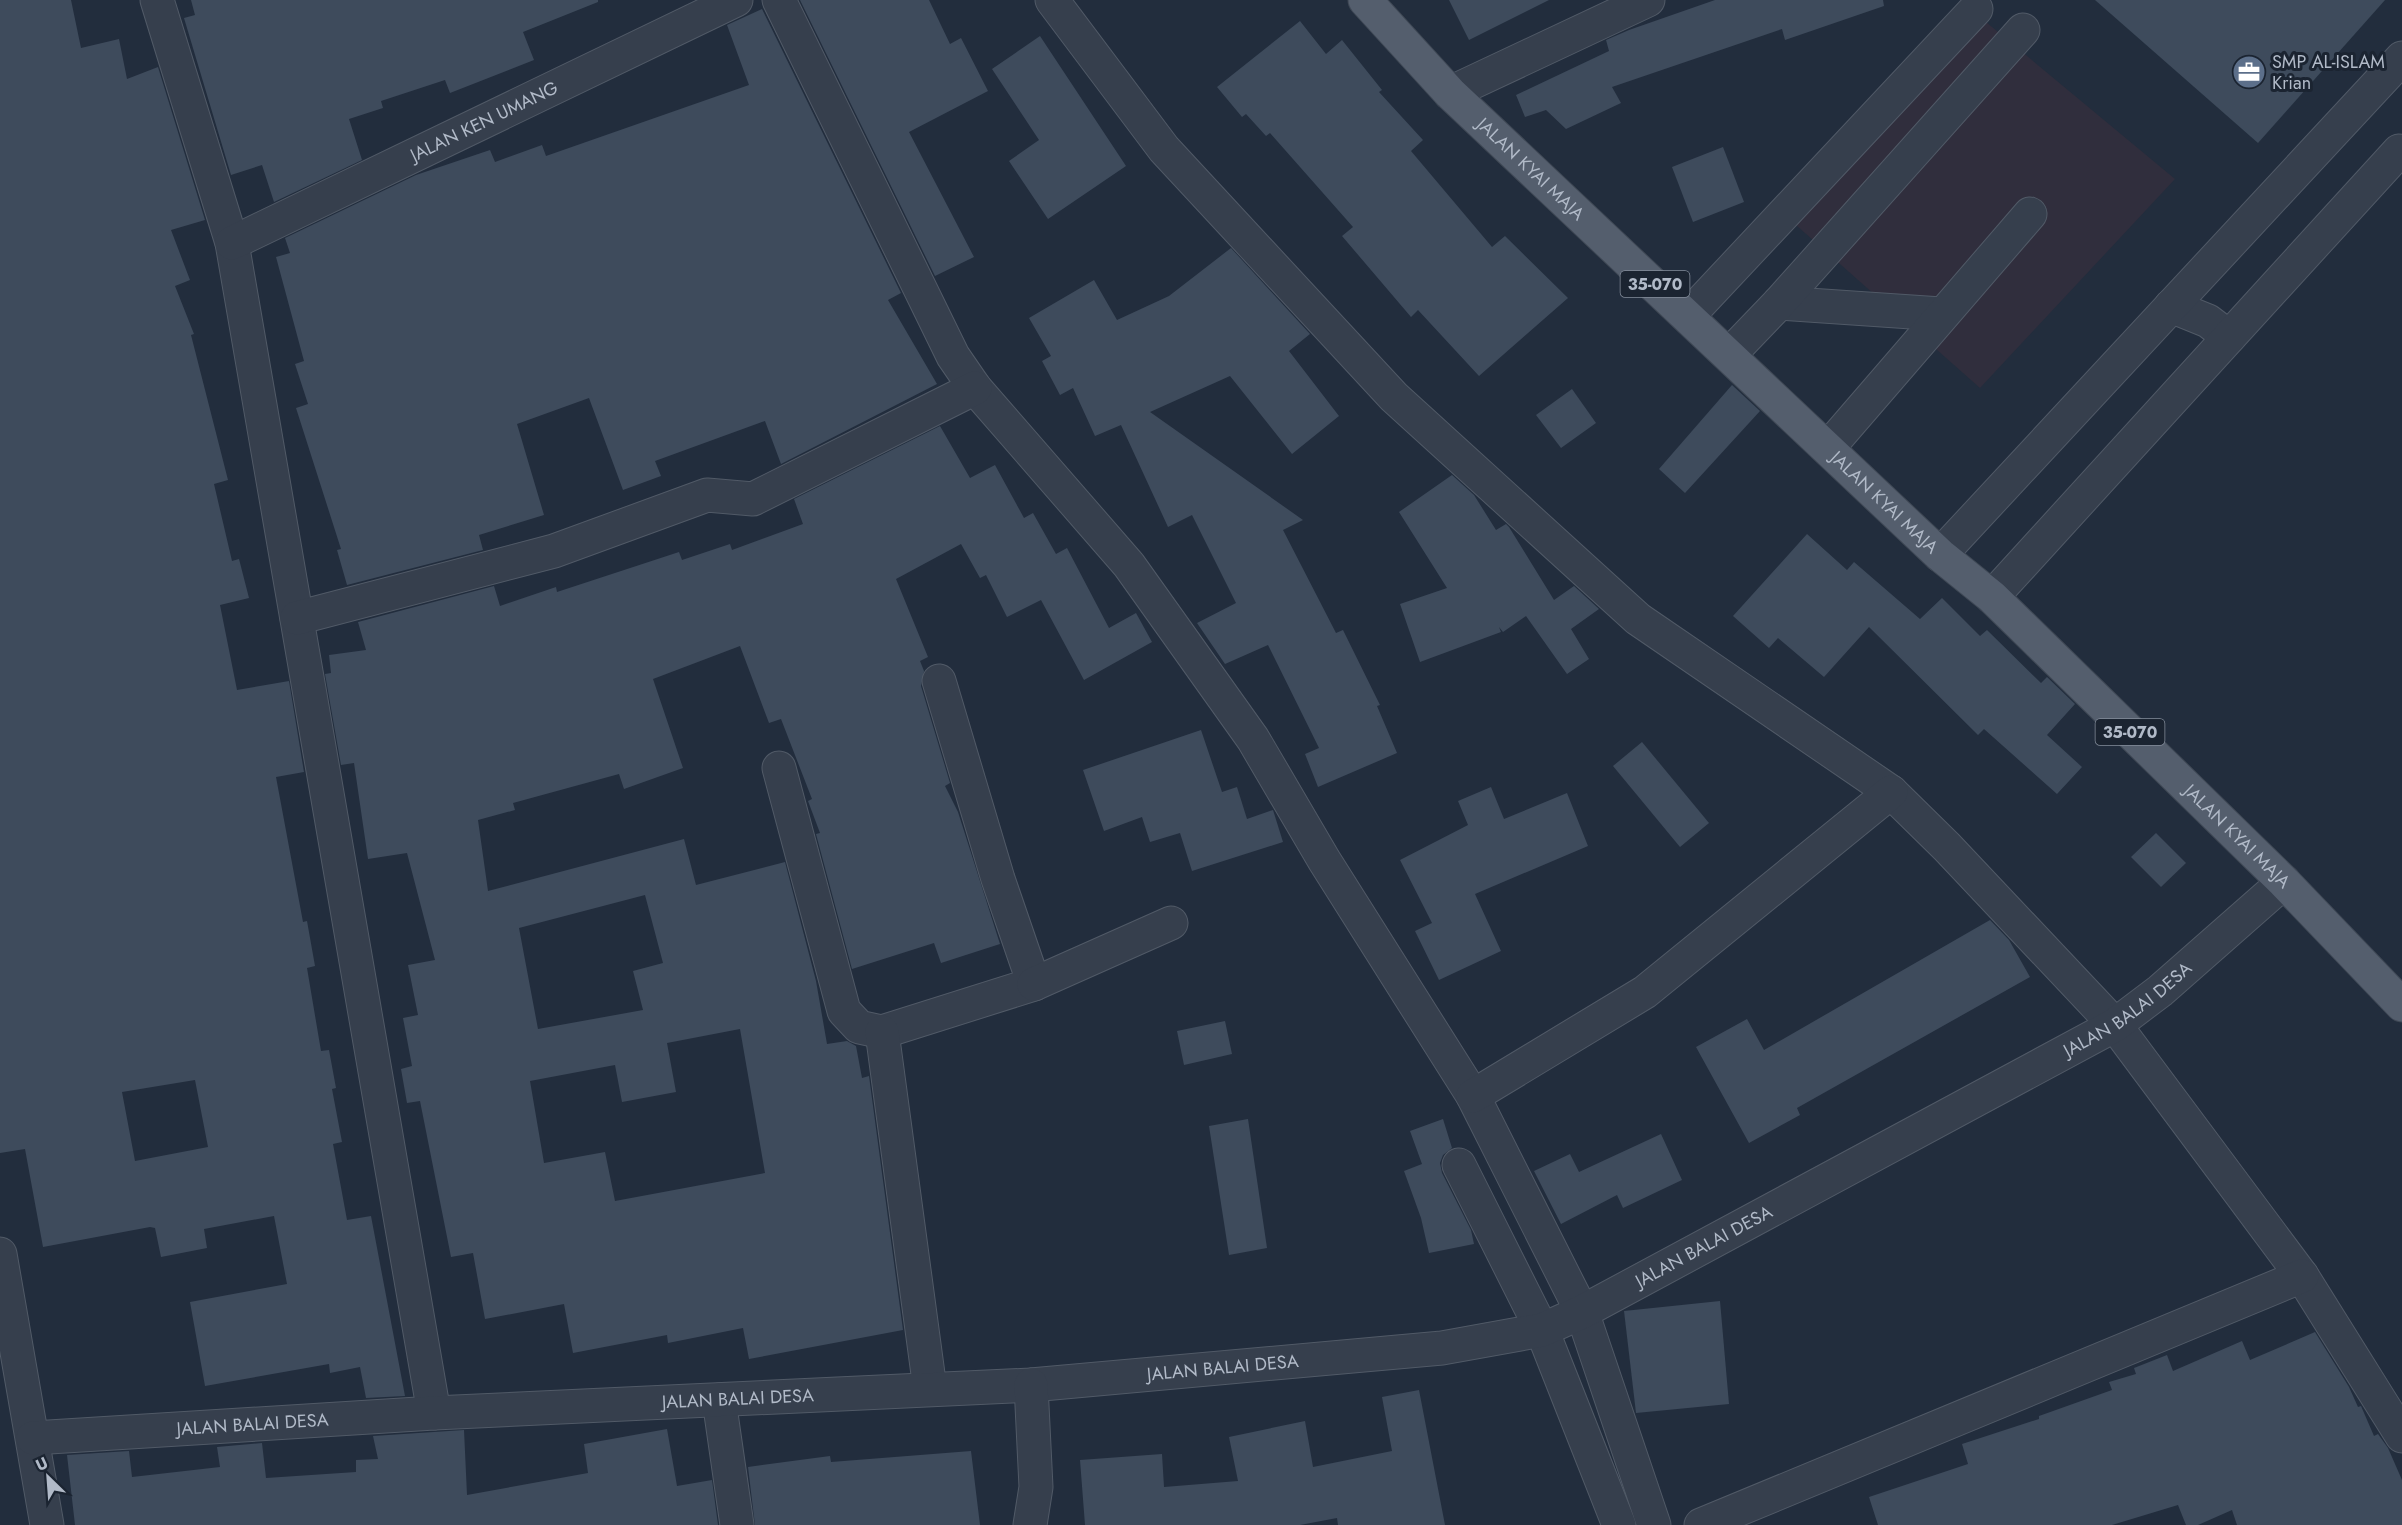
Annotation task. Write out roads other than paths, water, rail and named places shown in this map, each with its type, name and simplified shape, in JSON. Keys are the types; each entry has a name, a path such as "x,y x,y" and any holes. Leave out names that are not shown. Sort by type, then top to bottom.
{"main road":[{"name":"JALAN KYAI MAJA","path":"1365,0 1450,93 1964,575 2284,882 2402,1005"}],"street":[{"path":"157,0 232,243 434,1413"},
{"name":"JALAN KEN UMANG","path":"232,243 736,0"},
{"path":"779,0 953,356 975,388 1129,565 1253,739 1324,860 1473,1096 1582,1312 1654,1525"},
{"path":"1052,0 1164,148 1394,397 1638,619 1891,792 1947,847 2115,1025 2302,1276 2402,1436"},
{"path":"1450,93 1648,0"},
{"path":"1688,316 1976,9"},
{"path":"1729,355 1779,303 2023,30"},
{"path":"1964,575 2197,319 2402,58"},
{"path":"1964,575 2197,319 2399,151"},
{"path":"1828,448 1941,314 2030,214"},
{"path":"1779,303 1941,314"},
{"path":"297,618 554,551 707,495 753,499 975,388"},
{"path":"939,681 998,879 1034,984"},
{"path":"779,768 844,1011 859,1027 882,1032 1034,984 1171,923"},
{"path":"1473,1096 1645,992 1891,792"},
{"name":"JALAN BALAI DESA","path":"33,1438 434,1413 1031,1385 1442,1348 1542,1330 1582,1312 2115,1025 2160,991 2284,882"},
{"path":"882,1032 930,1389"},
{"path":"1459,1165 1542,1330 1619,1525"},
{"path":"0,1254 47,1525"},
{"path":"1701,1525 2302,1276"},
{"path":"1030,1525 1036,1487 1031,1385"},
{"path":"719,1400 737,1525"}],"place":[{"name":"SMP AL-ISLAM Krian","path":"2249,72"}]}
